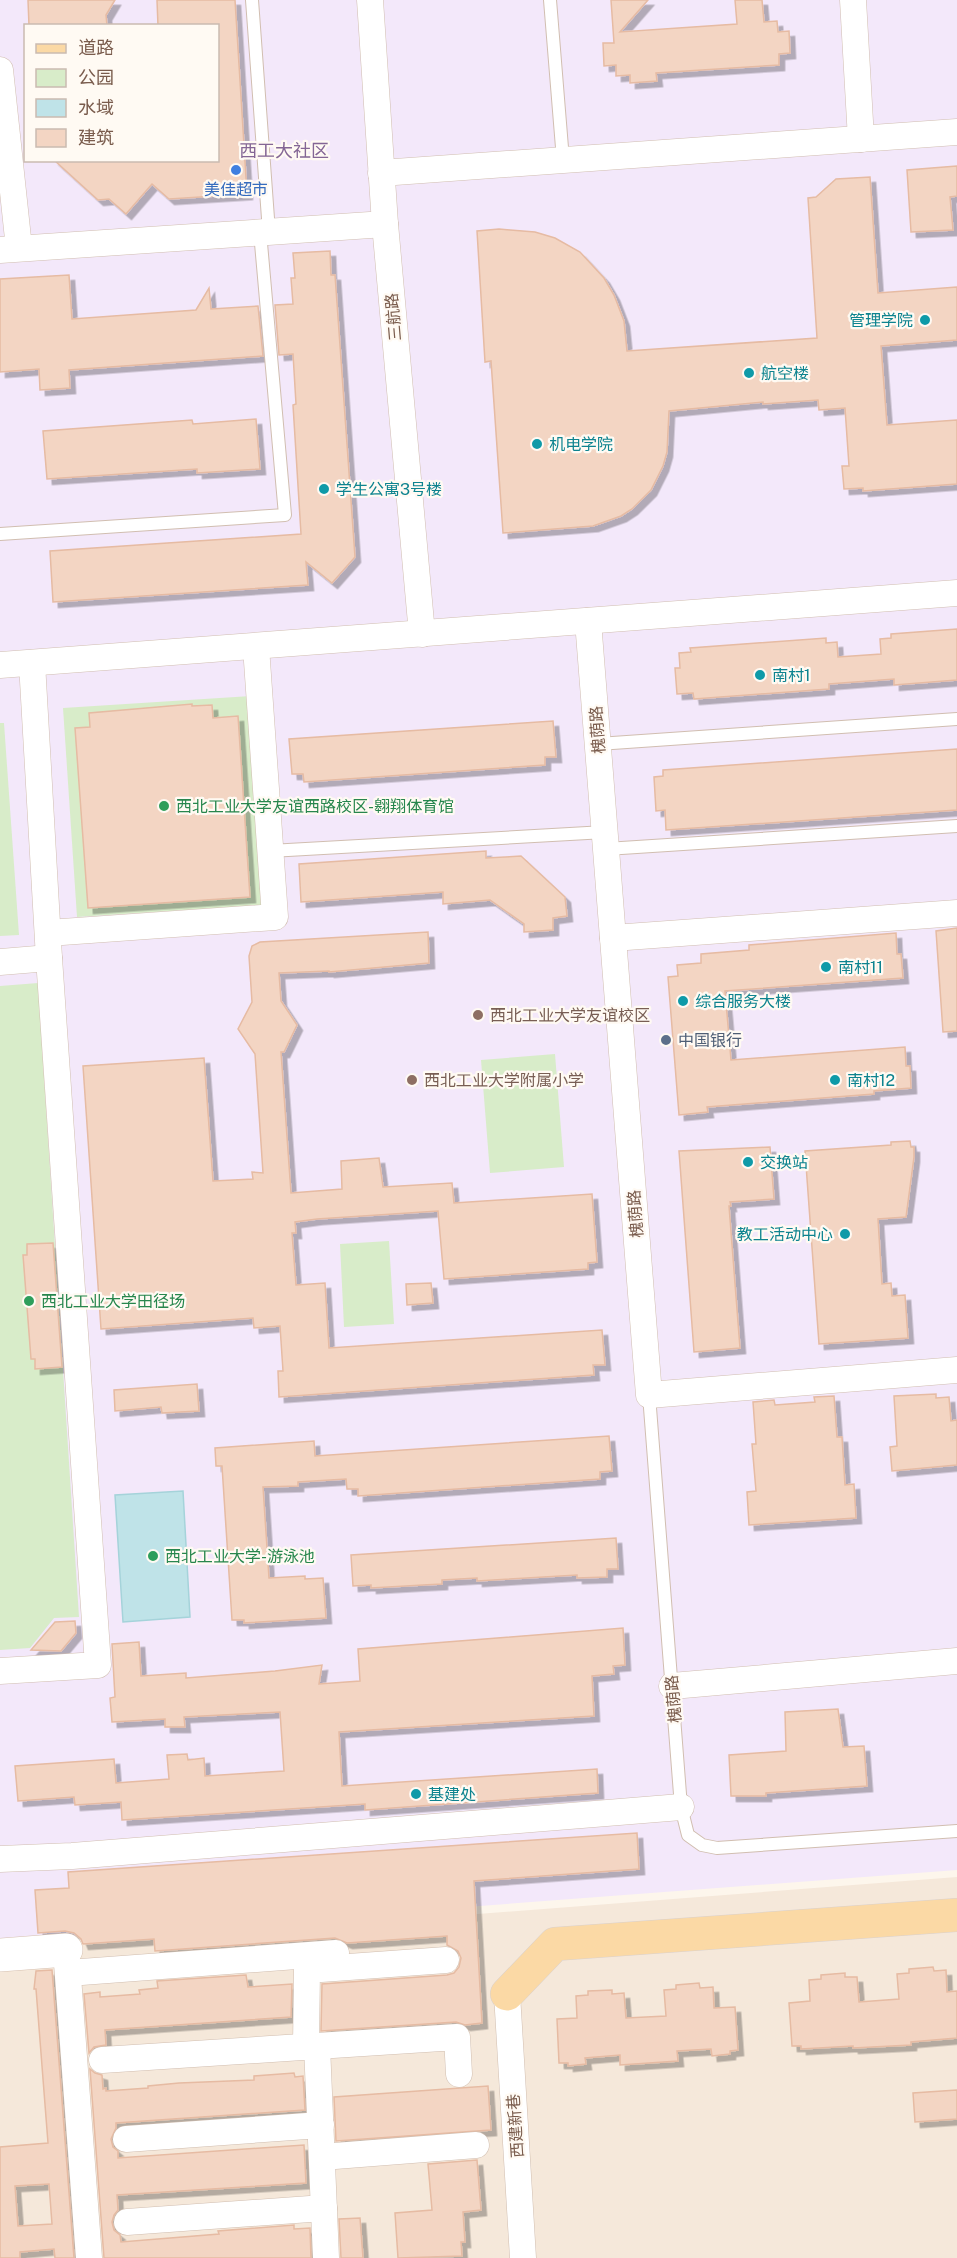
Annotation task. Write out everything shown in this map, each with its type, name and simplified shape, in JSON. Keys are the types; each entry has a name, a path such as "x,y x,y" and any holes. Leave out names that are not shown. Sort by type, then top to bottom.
{"main road":[{"path":"507,1994 555,1944 957,1915"},
{"path":"0,1955 67,1961"}],"street":[{"name":"三航路","path":"370,0 385,224 422,634"},
{"path":"853,0 861,139"},
{"path":"0,70 9,249 385,224"},
{"path":"381,173 957,132"},
{"path":"0,665 957,593"},
{"name":"槐荫路","path":"588,621 649,1395"},
{"path":"0,962 48,946 275,917 256,647"},
{"path":"0,1671 98,1665 48,946 32,663"},
{"path":"613,939 957,913"},
{"path":"649,1395 957,1370"},
{"path":"672,1686 957,1661"},
{"path":"0,1859 72,1856 681,1807"},
{"path":"89,2258 67,1961 336,1953"},
{"path":"326,2258 321,2125 312,2046 307,1970 446,1960"},
{"name":"西建新巷","path":"507,1994 523,2258"},
{"path":"102,2060 457,2037 459,2074"},
{"path":"126,2139 321,2125"},
{"path":"322,2157 476,2145"},
{"path":"127,2222 324,2208"}],"lane":[{"path":"0,534 285,515 264,232 252,0"},
{"path":"550,0 563,160"},
{"path":"598,744 957,719"},
{"path":"270,851 957,826"},
{"name":"槐荫路","path":"649,1395 681,1807 688,1835 702,1845 717,1848 957,1831"}],"shaded area":[{"name":"西北工业大学友谊校区","path":"0,0 957,0 957,1870 0,1942"},
{"path":"957,1877 957,2258 0,2258 0,1948 51,1947"}],"green space":[{"name":"西北工业大学友谊西路校区-翱翔体育馆","path":"251,696 265,905 77,917 63,708"},
{"path":"0,723 4,723 19,935 0,936"},
{"name":"西北工业大学田径场","path":"38,983 79,1617 54,1618 30,1648 0,1650 0,986"},
{"path":"555,1054 564,1167 490,1173 481,1060"},
{"path":"389,1241 394,1324 344,1327 340,1244"}],"water":[{"name":"西北工业大学-游泳池","path":"183,1491 190,1617 123,1622 115,1495"}],"building":[{"path":"28,0 115,0 106,15 107,24 29,24"},
{"path":"157,0 235,0 247,194 169,199 152,184 126,214 109,199 98,200 56,162 219,162 219,24 158,24"},
{"path":"611,0 648,0 620,32 737,24 735,0 762,0 764,22 777,21 778,32 789,31 790,53 779,54 779,65 656,73 657,81 630,83 630,75 616,76 616,65 604,66 603,43 614,43"},
{"path":"957,166 957,196 950,197 953,230 911,232 907,170"},
{"path":"870,177 878,293 957,287 957,340 881,346 887,425 957,420 957,484 863,491 863,488 844,489 842,466 849,466 845,408 819,410 818,400 763,404 763,402 669,411 667,452 663,466 651,490 632,509 621,516 593,526 503,533 491,361 485,362 477,231 499,229 535,232 555,238 580,252 604,278 614,295 624,321 627,351 817,338 808,198 816,197 836,179"},
{"path":"330,251 331,275 335,275 355,557 332,583 306,562 308,585 53,602 50,551 301,534 293,405 296,404 293,354 279,355 275,305 293,304 291,278 295,278 293,253"},
{"path":"69,275 72,319 196,310 209,288 211,309 258,306 263,356 69,370 70,388 40,390 39,369 0,372 0,279"},
{"path":"256,419 260,469 197,473 197,469 47,479 43,431 192,420 193,424"},
{"path":"957,629 957,680 894,685 894,679 829,684 829,689 694,699 693,693 677,694 675,668 680,668 679,653 691,652 690,648 826,638 826,643 837,642 838,657 881,654 880,639 891,638 891,634"},
{"name":"西北工业大学友谊西路校区-翱翔体育馆","path":"192,704 192,706 212,705 213,718 238,716 250,897 88,908 75,728 90,727 89,713"},
{"path":"553,721 556,757 545,757 545,765 304,782 303,774 292,774 289,739"},
{"path":"957,749 957,810 666,830 665,810 656,811 654,777 663,776 663,770"},
{"path":"486,851 486,858 521,856 565,897 567,916 553,918 553,930 524,932 524,924 490,900 443,904 443,892 301,902 299,864"},
{"path":"957,928 957,1031 943,1032 936,931"},
{"path":"428,932 429,963 329,972 279,973 281,1001 297,1025 284,1052 281,1052 291,1193 342,1189 341,1161 379,1158 383,1187 452,1183 454,1203 592,1194 597,1262 588,1263 588,1269 444,1279 438,1211 317,1219 295,1222 296,1233 292,1233 296,1285 325,1283 329,1348 602,1330 605,1365 593,1365 594,1375 279,1397 278,1371 283,1371 280,1326 254,1328 253,1318 101,1329 83,1066 204,1058 213,1181 253,1179 252,1172 263,1173 255,1054 238,1029 252,1002 249,956 252,946 260,942"},
{"path":"896,933 897,954 901,954 903,978 725,991 731,1060 905,1047 906,1066 910,1066 911,1088 874,1091 874,1094 707,1107 708,1112 679,1115 668,977 678,976 677,965 701,963 701,954 749,950 749,945"},
{"name":"教工活动中心","path":"910,1141 911,1147 914,1147 914,1157 906,1217 878,1219 882,1284 891,1283 892,1296 905,1295 908,1338 819,1344 805,1151 891,1145 891,1142"},
{"path":"770,1147 774,1199 730,1202 731,1206 729,1206 740,1348 694,1352 679,1151"},
{"path":"53,1243 62,1367 35,1369 35,1359 31,1359 23,1255 27,1255 27,1244"},
{"path":"431,1283 433,1303 407,1305 406,1284"},
{"path":"197,1384 199,1411 162,1413 161,1407 115,1411 114,1390"},
{"path":"936,1394 936,1398 949,1397 951,1421 957,1420 957,1465 892,1471 890,1447 897,1446 894,1396"},
{"path":"834,1396 837,1437 842,1437 845,1485 854,1484 856,1518 749,1525 747,1492 756,1491 752,1444 756,1444 753,1402 774,1400 775,1405 815,1402 814,1397"},
{"path":"609,1436 612,1471 600,1472 600,1479 358,1496 358,1489 347,1489 346,1479 298,1482 298,1486 263,1487 269,1578 305,1576 305,1579 323,1578 326,1618 244,1623 244,1620 232,1620 222,1466 216,1466 215,1448 314,1441 315,1456"},
{"path":"616,1538 618,1569 607,1569 607,1577 577,1578 577,1575 477,1581 477,1578 442,1580 442,1584 371,1588 371,1585 353,1586 351,1555"},
{"path":"75,1621 76,1633 61,1651 31,1650 55,1622"},
{"path":"623,1628 625,1665 613,1666 614,1674 592,1676 594,1716 339,1732 342,1786 597,1769 598,1793 365,1810 365,1804 122,1820 121,1802 75,1805 74,1797 18,1801 15,1766 114,1759 116,1783 169,1779 167,1755 187,1754 188,1760 204,1758 205,1776 284,1771 280,1712 184,1717 185,1727 165,1727 165,1719 112,1722 110,1698 115,1697 112,1644 139,1642 141,1676 186,1673 186,1678 322,1665 319,1684 360,1681 358,1649"},
{"path":"838,1709 843,1747 864,1746 867,1786 766,1793 766,1796 731,1796 729,1755 786,1751 785,1712"},
{"path":"637,1833 639,1869 474,1881 482,2023 465,2025 456,2022 321,2031 322,1984 454,1973 459,1967 461,1958 458,1951 447,1945 447,1936 347,1943 335,1938 155,1951 154,1939 83,1944 74,1933 65,1931 38,1933 35,1890 69,1888 68,1872"},
{"path":"933,1967 934,1971 946,1970 947,1992 957,1991 957,2038 911,2042 911,2045 853,2048 853,2046 801,2049 801,2046 792,2046 789,2003 810,2001 809,1980 821,1979 821,1975 845,1973 845,1977 857,1977 859,2002 899,1999 897,1974 909,1973 909,1969"},
{"path":"52,1970 74,2258 55,2258 54,2249 20,2252 20,2258 0,2258 0,2147 48,2143 36,1989 34,1989 36,1971","holes":["49,2184 52,2224 18,2226 15,2186"]},
{"path":"246,1975 248,1987 292,1984 291,2017 105,2030 106,2045 94,2047 89,2053 84,1994 100,1992 100,1997 140,1994 139,1990 158,1988 157,1981"},
{"path":"699,1983 700,1988 713,1987 714,2008 735,2007 738,2050 730,2051 730,2054 712,2056 711,2049 677,2051 678,2061 620,2065 620,2055 585,2058 586,2064 568,2066 568,2063 559,2063 557,2019 577,2018 576,1996 588,1995 588,1991 612,1990 612,1994 624,1993 626,2018 666,2016 664,1990 676,1989 676,1985"},
{"path":"90,2069 102,2075 103,2089 106,2088 106,2091 179,2083 254,2080 254,2076 294,2073 295,2077 303,2076 305,2110 116,2123 111,2139 113,2147 118,2151 118,2158 304,2145 306,2183 117,2195 118,2210 112,2222 114,2230 120,2235 121,2242 294,2225 294,2229 310,2228 311,2258 104,2258"},
{"path":"488,2086 491,2130 336,2141 334,2097"},
{"path":"957,2090 957,2119 915,2122 913,2093"},
{"path":"477,2160 481,2210 463,2212 465,2242 461,2242 462,2256 398,2258 395,2213 432,2210 428,2164"},
{"path":"360,2218 363,2258 341,2258 339,2219"}],"place":[{"name":"美佳超市","path":"236,170"},
{"name":"管理学院","path":"925,320"},
{"name":"航空楼","path":"749,373"},
{"name":"机电学院","path":"537,444"},
{"name":"学生公寓3号楼","path":"324,489"},
{"name":"南村1","path":"760,675"},
{"name":"西北工业大学友谊西路校区-翱翔体育馆","path":"164,806"},
{"name":"南村11","path":"826,967"},
{"name":"综合服务大楼","path":"683,1001"},
{"name":"西北工业大学友谊校区","path":"478,1015"},
{"name":"中国银行","path":"666,1040"},
{"name":"西北工业大学附属小学","path":"412,1080"},
{"name":"南村12","path":"835,1080"},
{"name":"交换站","path":"748,1162"},
{"name":"教工活动中心","path":"845,1234"},
{"name":"西北工业大学田径场","path":"29,1301"},
{"name":"西北工业大学-游泳池","path":"153,1556"},
{"name":"基建处","path":"416,1794"}],"district":[{"name":"西工大社区","path":"284,151"}]}
